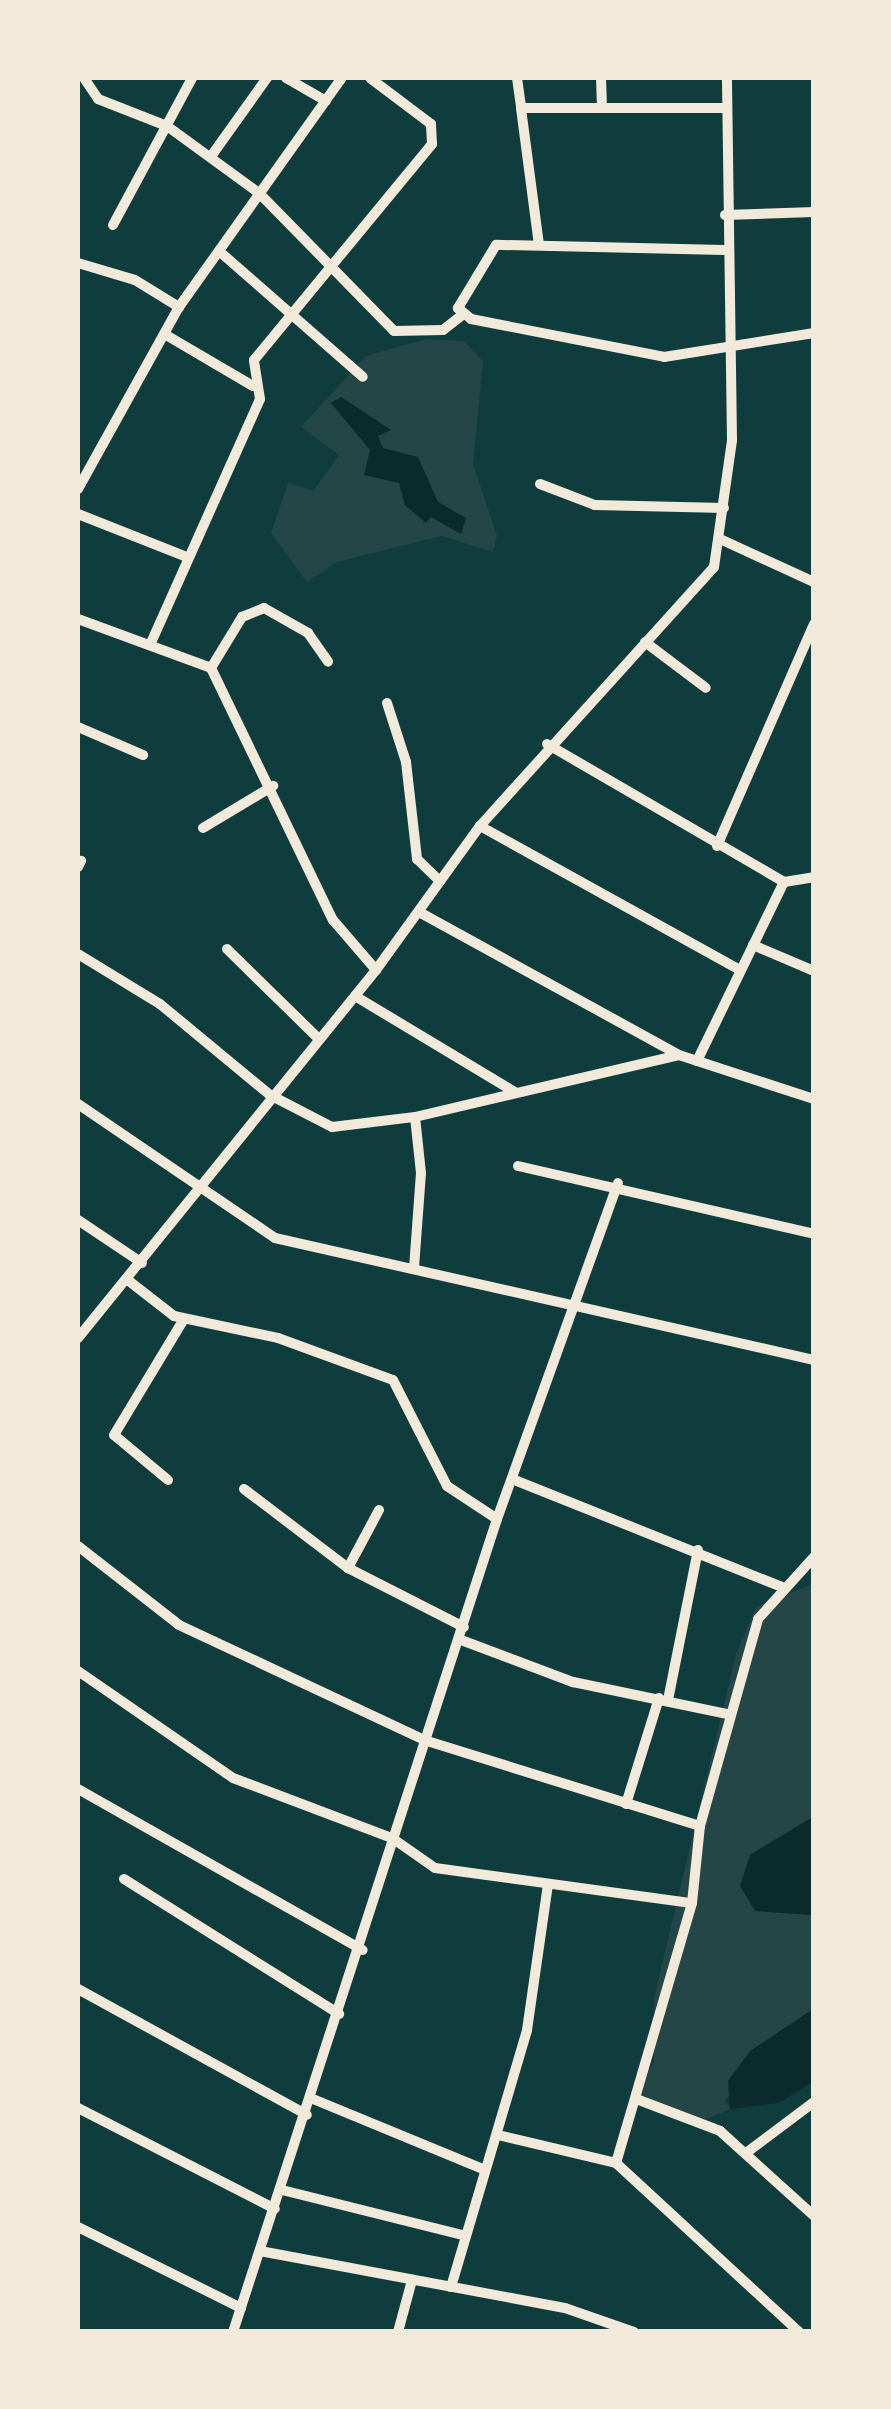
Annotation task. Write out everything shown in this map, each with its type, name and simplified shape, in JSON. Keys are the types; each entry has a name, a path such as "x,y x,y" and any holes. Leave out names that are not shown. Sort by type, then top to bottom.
{"street":[{"path":"84,78 98,99 167,126 259,192 328,272 394,331 442,330 462,315 664,357 814,333"},
{"path":"113,225 192,78"},
{"path":"212,156 268,78"},
{"path":"286,78 326,101"},
{"path":"78,490 179,307 342,78"},
{"path":"150,644 184,556 260,399 253,386 254,360 432,144 431,124 370,78"},
{"path":"517,78 539,245"},
{"path":"600,78 602,102"},
{"path":"78,1338 207,1185 270,1094 376,970 480,826 547,744 705,583 720,539 724,508 730,349 724,250 726,78"},
{"path":"522,108 602,102 726,108"},
{"path":"724,215 814,212"},
{"path":"462,315 457,300 486,250 539,245 724,250"},
{"path":"219,251 295,312 363,377"},
{"path":"78,263 135,280 179,307"},
{"path":"166,334 253,386"},
{"path":"540,484 595,504 724,508"},
{"path":"78,514 184,556"},
{"path":"720,539 814,582"},
{"path":"211,668 242,616 264,608 308,632 328,662"},
{"path":"78,619 211,668 273,786 333,920 376,970"},
{"path":"717,846 814,624"},
{"path":"645,642 706,688"},
{"path":"387,702 406,762 417,859 440,881"},
{"path":"78,727 142,755"},
{"path":"547,744 784,882 814,877"},
{"path":"203,828 273,786"},
{"path":"480,826 740,970"},
{"path":"697,1061 784,882"},
{"path":"418,912 679,1055 814,1099"},
{"path":"752,945 814,970"},
{"path":"226,949 318,1038"},
{"path":"78,954 160,1004 270,1094 332,1127 415,1118 679,1055"},
{"path":"354,996 515,1092"},
{"path":"78,1104 207,1185 275,1238 814,1360"},
{"path":"414,1268 422,1173 415,1118"},
{"path":"518,1166 618,1183 814,1234"},
{"path":"232,2332 363,1950 392,1838 461,1640 498,1519 618,1183"},
{"path":"78,1220 142,1264"},
{"path":"129,1281 184,1319 278,1338 394,1380 447,1486 498,1519"},
{"path":"168,1480 114,1435 184,1319"},
{"path":"512,1479 698,1550 785,1588"},
{"path":"244,1489 348,1568 464,1627"},
{"path":"348,1568 379,1510"},
{"path":"78,1546 179,1625 424,1740 700,1826"},
{"path":"626,1804 663,1699 698,1550"},
{"path":"616,2163 639,2100 692,1903 700,1826 728,1714 758,1619 814,1557"},
{"path":"461,1640 573,1682 728,1714"},
{"path":"78,1671 233,1778 392,1838 435,1868 692,1903"},
{"path":"78,1789 363,1950"},
{"path":"124,1879 339,2014"},
{"path":"452,2287 462,2235 498,2135 527,2030 548,1886"},
{"path":"78,1989 307,2115"},
{"path":"313,2099 485,2170"},
{"path":"639,2100 720,2131 814,2216"},
{"path":"746,2153 814,2102"},
{"path":"78,2108 274,2210"},
{"path":"498,2135 616,2163 799,2332"},
{"path":"282,2190 462,2235"},
{"path":"78,2227 241,2308"},
{"path":"260,2251 593,2314 634,2332"},
{"path":"398,2332 412,2280"}],"shaded area":[{"path":"426,339 464,341 483,361 473,464 497,536 493,552 442,536 337,562 307,582 271,533 288,483 313,491 339,455 301,427 366,356"},
{"path":"341,397 391,430 378,436 383,448 418,457 438,502 466,518 461,534 431,517 426,523 405,505 399,483 364,475 370,450 331,403"},
{"path":"813,1584 813,1817 750,1855 756,1911 813,1915 813,2009 725,2100 730,2109 702,2121 634,2091 654,2063 654,1998 736,1654 756,1607"},
{"path":"813,1817 813,1915 755,1911 740,1886 750,1855"},
{"path":"813,2009 813,2082 778,2103 730,2109 728,2081 750,2051"}]}
